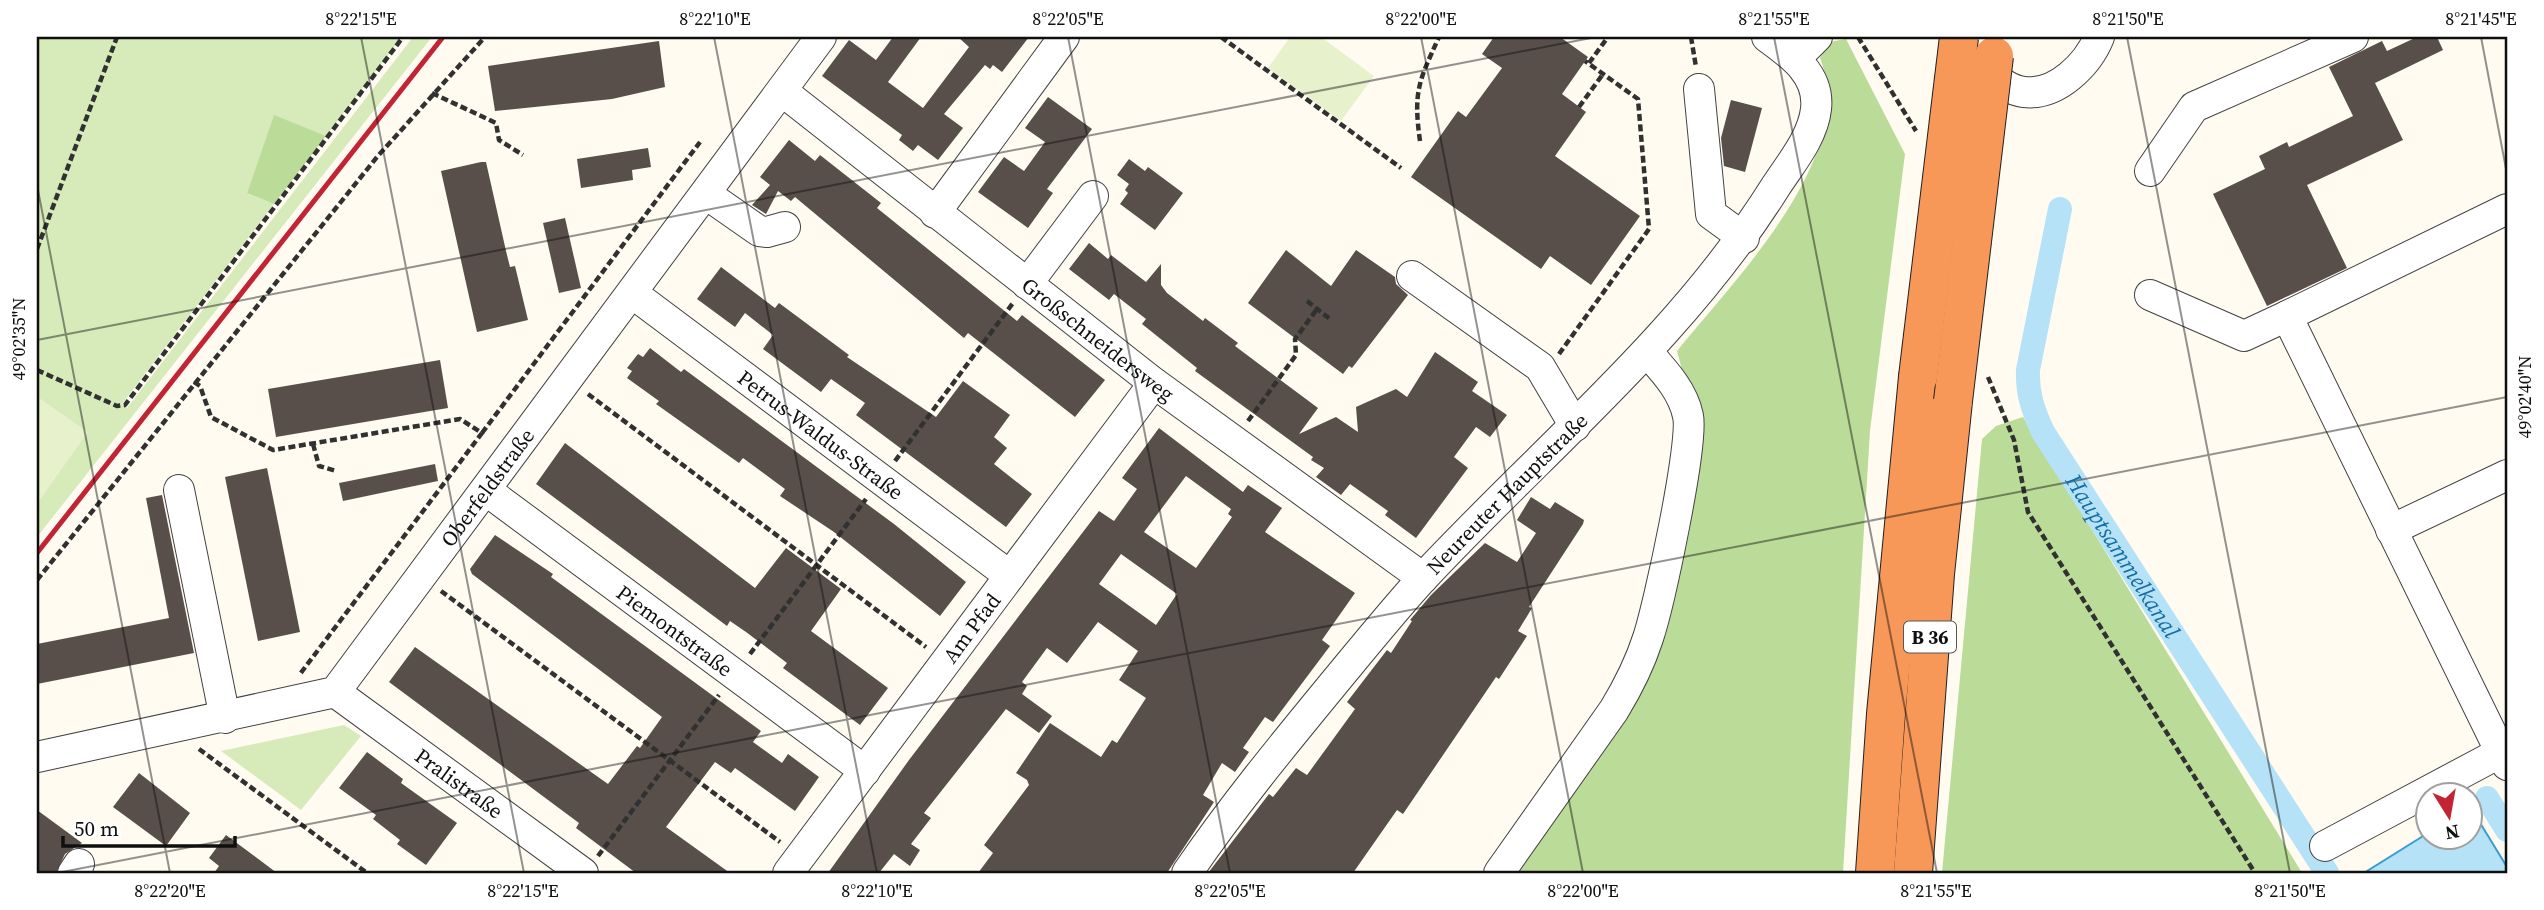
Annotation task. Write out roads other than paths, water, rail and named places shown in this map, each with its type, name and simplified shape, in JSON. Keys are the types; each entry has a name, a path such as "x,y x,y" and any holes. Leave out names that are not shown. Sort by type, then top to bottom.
{"highway":[{"name":"B 36","path":"1875,873 1886,714 1918,377 1959,37"},
{"name":"B 36","path":"1913,873 1935,574 1996,46"}],"street":[{"name":"Oberfeldstraße","path":"335,692 487,491 821,37"},
{"path":"935,213 1065,37"},
{"path":"1767,37 1796,58 1817,37"},
{"path":"1946,37 2005,85 2025,92 2054,86 2068,77 2083,65 2099,37"},
{"path":"2150,171 2194,107 2353,37"},
{"name":"Neureuter Hauptstraße","path":"1188,873 1282,746 1423,578 1648,353 1744,238 1802,145 1816,111 1813,83 1796,58"},
{"path":"1699,89 1712,215 1744,238"},
{"name":"Großschneidersweg","path":"782,91 1154,383 1423,578"},
{"path":"706,194 758,231 775,231 785,227"},
{"path":"1027,284 1093,196"},
{"path":"2150,295 2244,337 2507,209"},
{"path":"1412,276 1545,373 1575,426"},
{"name":"Petrus-Waldus-Straße","path":"632,293 1010,576"},
{"path":"2287,317 2505,756 2326,846"},
{"path":"1499,873 1614,710 1629,685 1649,635 1684,466 1689,422 1676,389 1648,353"},
{"name":"Am Pfad","path":"794,865 1154,383"},
{"path":"2391,530 2507,475"},
{"path":"179,490 225,718"},
{"name":"Piemontstraße","path":"487,491 865,771"},
{"path":"37,757 335,692"},
{"name":"Pralistraße","path":"335,692 588,868"}],"water":[{"path":"2484,829 2507,867 2507,873 2364,873 2414,842 2414,850 2484,850"}],"waterway":[{"name":"Hauptsammelkanal","path":"2060,209 2028,370 2030,394 2036,416 2043,432 2327,873"},
{"path":"2487,798 2507,830"}],"railway":[{"path":"37,553 443,37"}]}
